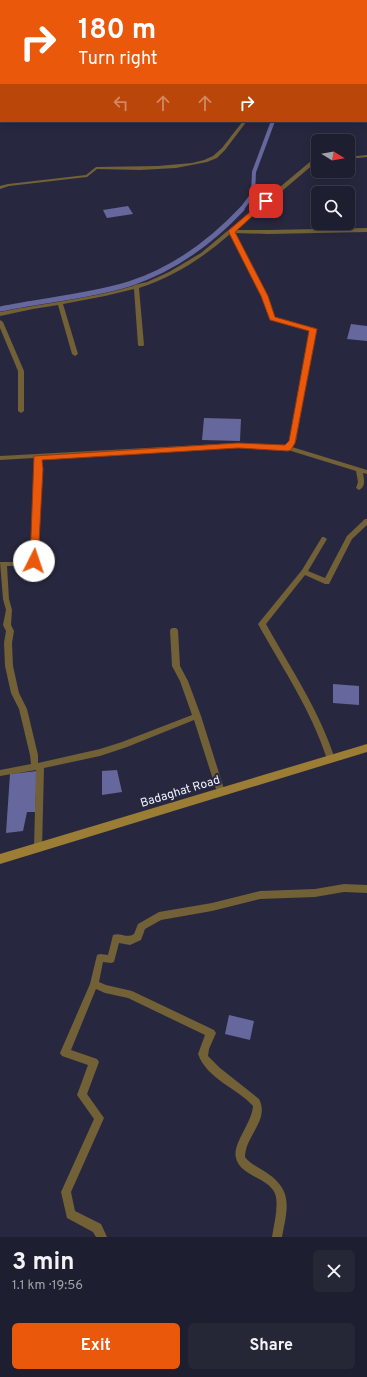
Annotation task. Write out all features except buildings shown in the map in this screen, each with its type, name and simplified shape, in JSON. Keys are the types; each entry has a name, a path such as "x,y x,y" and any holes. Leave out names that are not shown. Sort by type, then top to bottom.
{"main road":[{"name":"Badaghat Road","path":"0,859 367,748"}],"street":[{"path":"0,188 8,185 87,176 96,168 171,166 201,162 214,158 244,122"},
{"path":"355,157 367,156"},
{"path":"0,314 102,296 149,283 208,251 311,164"},
{"path":"231,231 256,233 330,230 351,232 367,230"},
{"path":"231,231 265,296 272,319 313,329 293,441 288,448"},
{"path":"136,286 141,345"},
{"path":"60,303 75,354"},
{"path":"0,322 20,370 21,411"},
{"path":"0,458 37,458 238,446 288,448 367,472"},
{"path":"37,458 39,469 34,561 29,564 2,564 6,599 9,610 7,624 10,631 8,643 9,666 16,693 23,709 38,767 38,848"},
{"path":"359,470 361,482 359,488"},
{"path":"304,572 327,582 349,538 367,521"},
{"path":"324,539 304,572 262,624 284,664 308,702 324,735 331,759"},
{"path":"174,630 176,666 184,681 197,717 221,792"},
{"path":"0,773 38,767 114,748 161,728 197,717"},
{"path":"102,1237 97,1228 71,1214 66,1192 99,1118 82,1095 94,1062 65,1053 94,984 100,958 110,959 116,938 130,941 138,937 141,927 159,916 212,907 260,895 315,892 344,888 367,889"},
{"path":"94,984 105,989 128,994 210,1033 203,1054 204,1058 213,1068 256,1102 258,1106 255,1121 241,1148 240,1157 244,1164 277,1186 280,1194 281,1207 277,1237"}],"water":[{"path":"128,206 133,214 107,218 103,210"},
{"path":"351,324 367,326 367,341 347,339"},
{"path":"204,418 241,419 240,441 202,440"},
{"path":"333,684 359,686 359,705 333,703"},
{"path":"117,770 122,792 102,795 102,771"},
{"path":"37,771 35,812 27,812 23,831 6,833 10,774"},
{"path":"229,1015 254,1021 250,1040 225,1034"}],"waterway":[{"path":"241,210 253,194 254,172 273,122"},
{"path":"0,309 97,292 129,284 145,278 190,254 217,233 241,210"}],"route":[{"path":"34,561 39,469 37,458 158,451 184,448 238,446 288,448 293,441 313,329 272,319 265,296 234,234 231,231 266,201"}]}
